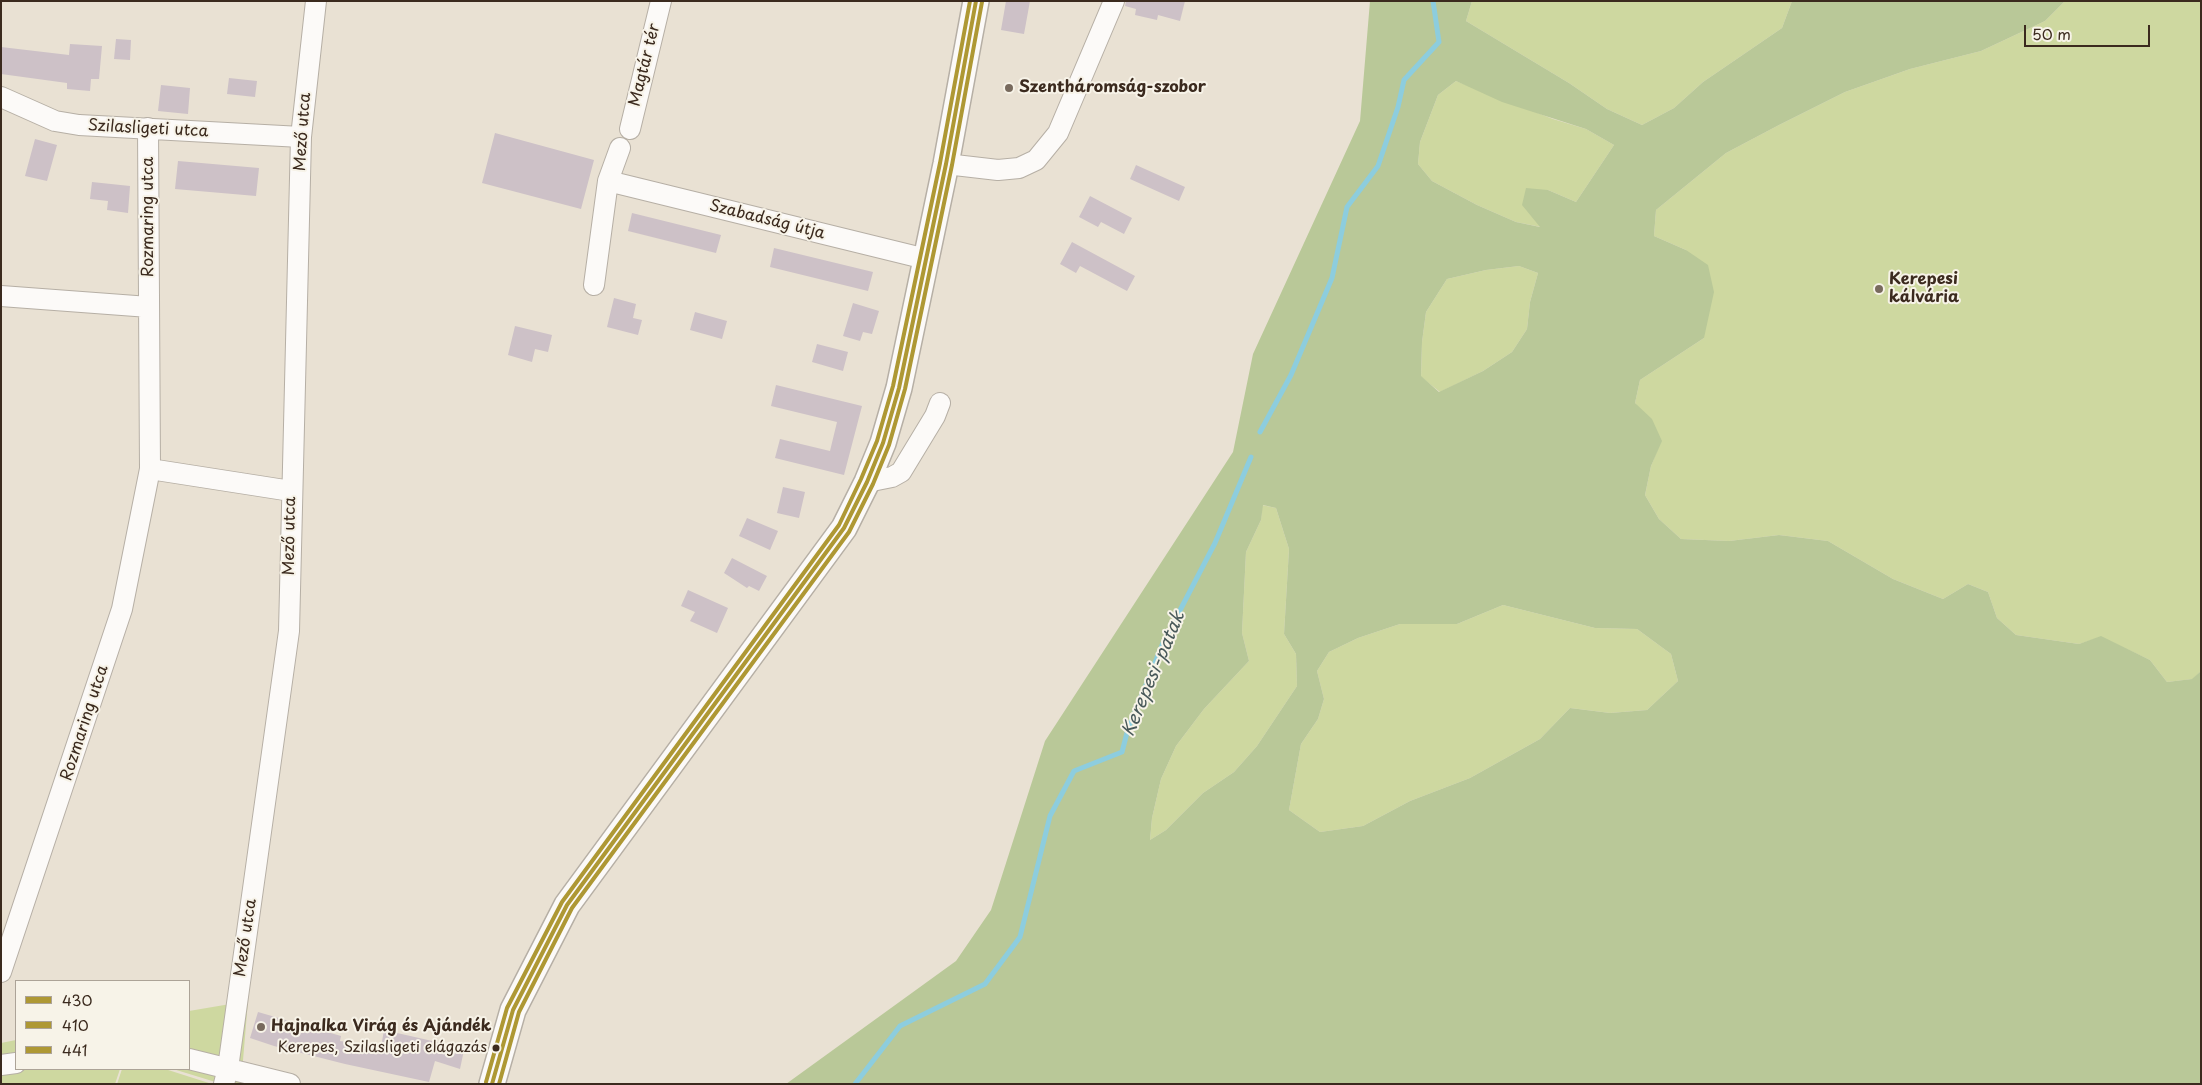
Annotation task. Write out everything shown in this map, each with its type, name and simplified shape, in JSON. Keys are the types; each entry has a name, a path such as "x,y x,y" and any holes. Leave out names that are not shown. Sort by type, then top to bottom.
{"main road":[{"path":"492,1084 513,1010 567,905 844,528 867,482 883,443 899,388 946,164 976,1"}],"street":[{"name":"Mező utca","path":"226,1076 289,631 301,137 316,1"},
{"name":"Magtár tér","path":"630,129 661,1"},
{"path":"946,164 998,170 1020,168 1036,160 1058,133 1114,1"},
{"name":"Szilasligeti utca","path":"1,97 55,121 79,125 301,137"},
{"name":"Rozmaring utca","path":"1,972 122,609 150,469 148,128"},
{"path":"594,285 608,181 620,148"},
{"name":"Szabadság útja","path":"608,181 926,259"},
{"path":"1,296 149,307"},
{"path":"867,482 892,477 901,472 935,416 940,403"},
{"path":"150,469 291,491"},
{"path":"190,1059 226,1076 290,1084"},
{"path":"1,1066 15,1063"}],"green space":[{"path":"1370,1 1472,1 1466,21 1569,83 1607,109 1642,125 1674,108 1703,82 1782,28 1792,1 2065,1 2045,21 1981,51 1910,69 1845,92 1779,125 1726,153 1656,210 1654,236 1686,250 1708,265 1714,292 1704,338 1640,380 1635,403 1652,419 1662,441 1651,466 1645,495 1659,519 1681,539 1729,541 1779,535 1828,541 1893,579 1943,599 1968,584 1988,592 1997,618 2016,635 2079,644 2101,636 2150,660 2167,682 2192,679 2201,671 2201,1084 786,1084 956,961 991,910 1045,741 1233,452 1253,354 1360,121","holes":["1456,81 1502,102 1586,129 1614,145 1576,202 1548,190 1526,188 1522,205 1540,227 1516,222 1477,205 1432,181 1418,164 1420,142 1438,95","1519,266 1538,273 1530,302 1527,329 1512,352 1483,371 1439,392 1421,376 1422,342 1426,312 1447,279 1486,270","1263,505 1276,508 1289,549 1284,634 1296,654 1297,686 1257,746 1234,772 1203,793 1166,830 1150,840 1152,818 1161,779 1176,746 1204,709 1249,661 1242,633 1246,552 1261,520","1503,605 1595,628 1637,629 1671,654 1678,681 1647,710 1610,713 1570,708 1540,739 1470,778 1410,801 1363,826 1320,832 1289,810 1301,744 1318,719 1324,699 1317,671 1329,652 1358,638 1400,624 1457,624"]},
{"path":"1472,1 1792,1 1782,28 1703,82 1674,108 1642,125 1607,109 1569,83 1466,21"},
{"path":"2065,1 2201,1 2201,671 2193,679 2167,682 2150,660 2101,637 2079,644 2016,635 1997,618 1988,592 1968,584 1943,599 1893,579 1828,541 1779,535 1729,541 1681,539 1659,519 1645,495 1651,466 1661,441 1635,403 1640,380 1704,338 1686,250 1654,236 1656,210 1726,153 1779,125 1845,92 1910,69 1981,51 2045,21"},
{"path":"1456,81 1553,119 1586,129 1614,145 1576,202 1548,190 1541,227 1516,222 1477,205 1432,181 1418,164 1420,142 1438,95"},
{"path":"1519,266 1538,273 1530,302 1527,329 1512,352 1483,371 1440,392 1421,377 1422,342 1426,312 1447,279 1486,270"},
{"path":"1262,505 1276,508 1289,549 1284,634 1296,654 1297,686 1257,746 1234,772 1203,793 1166,830 1150,840 1152,818 1161,779 1176,746 1204,709 1249,661 1242,633 1246,552 1261,520"},
{"path":"1503,605 1595,628 1637,629 1671,654 1678,681 1647,710 1610,713 1570,708 1540,739 1470,778 1410,801 1363,826 1320,832 1289,810 1301,744 1318,719 1324,699 1317,671 1329,652 1358,638 1400,624 1457,624"},
{"path":"248,1001 241,1084 222,1084 176,1070 190,1070 190,1011"},
{"path":"15,1040 15,1070 120,1070 115,1084 1,1084 1,1043"},
{"path":"122,1070 168,1070 212,1084 117,1084"}],"building":[{"path":"1006,1 1030,1 1024,34 1001,30"},
{"path":"1126,1 1185,1 1180,21 1158,15 1157,20 1135,15 1136,9 1125,6"},
{"path":"116,39 131,40 130,60 114,59"},
{"path":"70,44 102,46 99,79 91,79 90,91 67,89 67,83 1,74 1,47 69,55"},
{"path":"229,78 257,81 255,97 227,94"},
{"path":"161,85 190,88 188,114 158,111"},
{"path":"495,133 594,160 581,209 482,183"},
{"path":"35,139 57,145 47,181 25,176"},
{"path":"178,161 259,168 256,196 175,189"},
{"path":"1136,165 1185,187 1179,201 1130,179"},
{"path":"92,182 130,186 128,213 107,210 108,201 90,199"},
{"path":"1090,196 1132,218 1124,234 1101,222 1098,227 1079,217"},
{"path":"632,213 721,235 716,253 628,231"},
{"path":"1072,242 1135,276 1127,291 1080,266 1076,273 1060,264"},
{"path":"774,248 873,272 868,291 770,267"},
{"path":"614,298 636,304 633,318 642,320 638,335 607,327"},
{"path":"853,303 879,311 872,334 863,332 860,341 843,336"},
{"path":"695,312 727,321 722,339 690,330"},
{"path":"515,326 552,335 548,352 535,349 532,362 508,355"},
{"path":"817,344 848,352 843,371 812,362"},
{"path":"776,385 862,406 844,475 775,458 780,439 830,451 837,422 771,406"},
{"path":"783,487 805,492 799,518 777,513"},
{"path":"747,518 778,531 770,550 739,536"},
{"path":"732,558 767,576 759,591 749,586 747,588 724,573"},
{"path":"688,590 728,608 717,633 690,621 695,612 681,606"},
{"path":"258,1012 341,1036 340,1041 381,1047 384,1030 441,1043 464,1050 460,1069 435,1061 429,1082 274,1046 250,1038"}],"waterway":[{"name":"Kerepesi-patak","path":"1260,432 1291,375 1332,278 1347,207 1378,166 1398,107 1404,80 1439,42 1433,1"},
{"name":"Kerepesi-patak","path":"855,1084 900,1026 985,984 1020,937 1050,816 1074,771 1122,752 1128,729 1163,643 1215,543 1251,457"}],"transit line":[{"name":"441","path":"486,1082 507,1008 562,902 839,525 861,479 877,441 893,386 940,163 970,1"},
{"name":"430","path":"492,1084 513,1010 567,905 844,528 867,482 883,443 899,388 946,164 976,1"},
{"name":"410","path":"499,1084 519,1012 572,908 849,532 873,484 889,445 905,389 952,165 982,2"}],"place":[{"name":"Szentháromság-szobor","path":"1009,88"},
{"name":"Kerepesi kálvária","path":"1879,289"},
{"name":"Hajnalka Virág és Ajándék","path":"261,1027"},
{"name":"Kerepes, Szilasligeti elágazás","path":"496,1048"}]}
